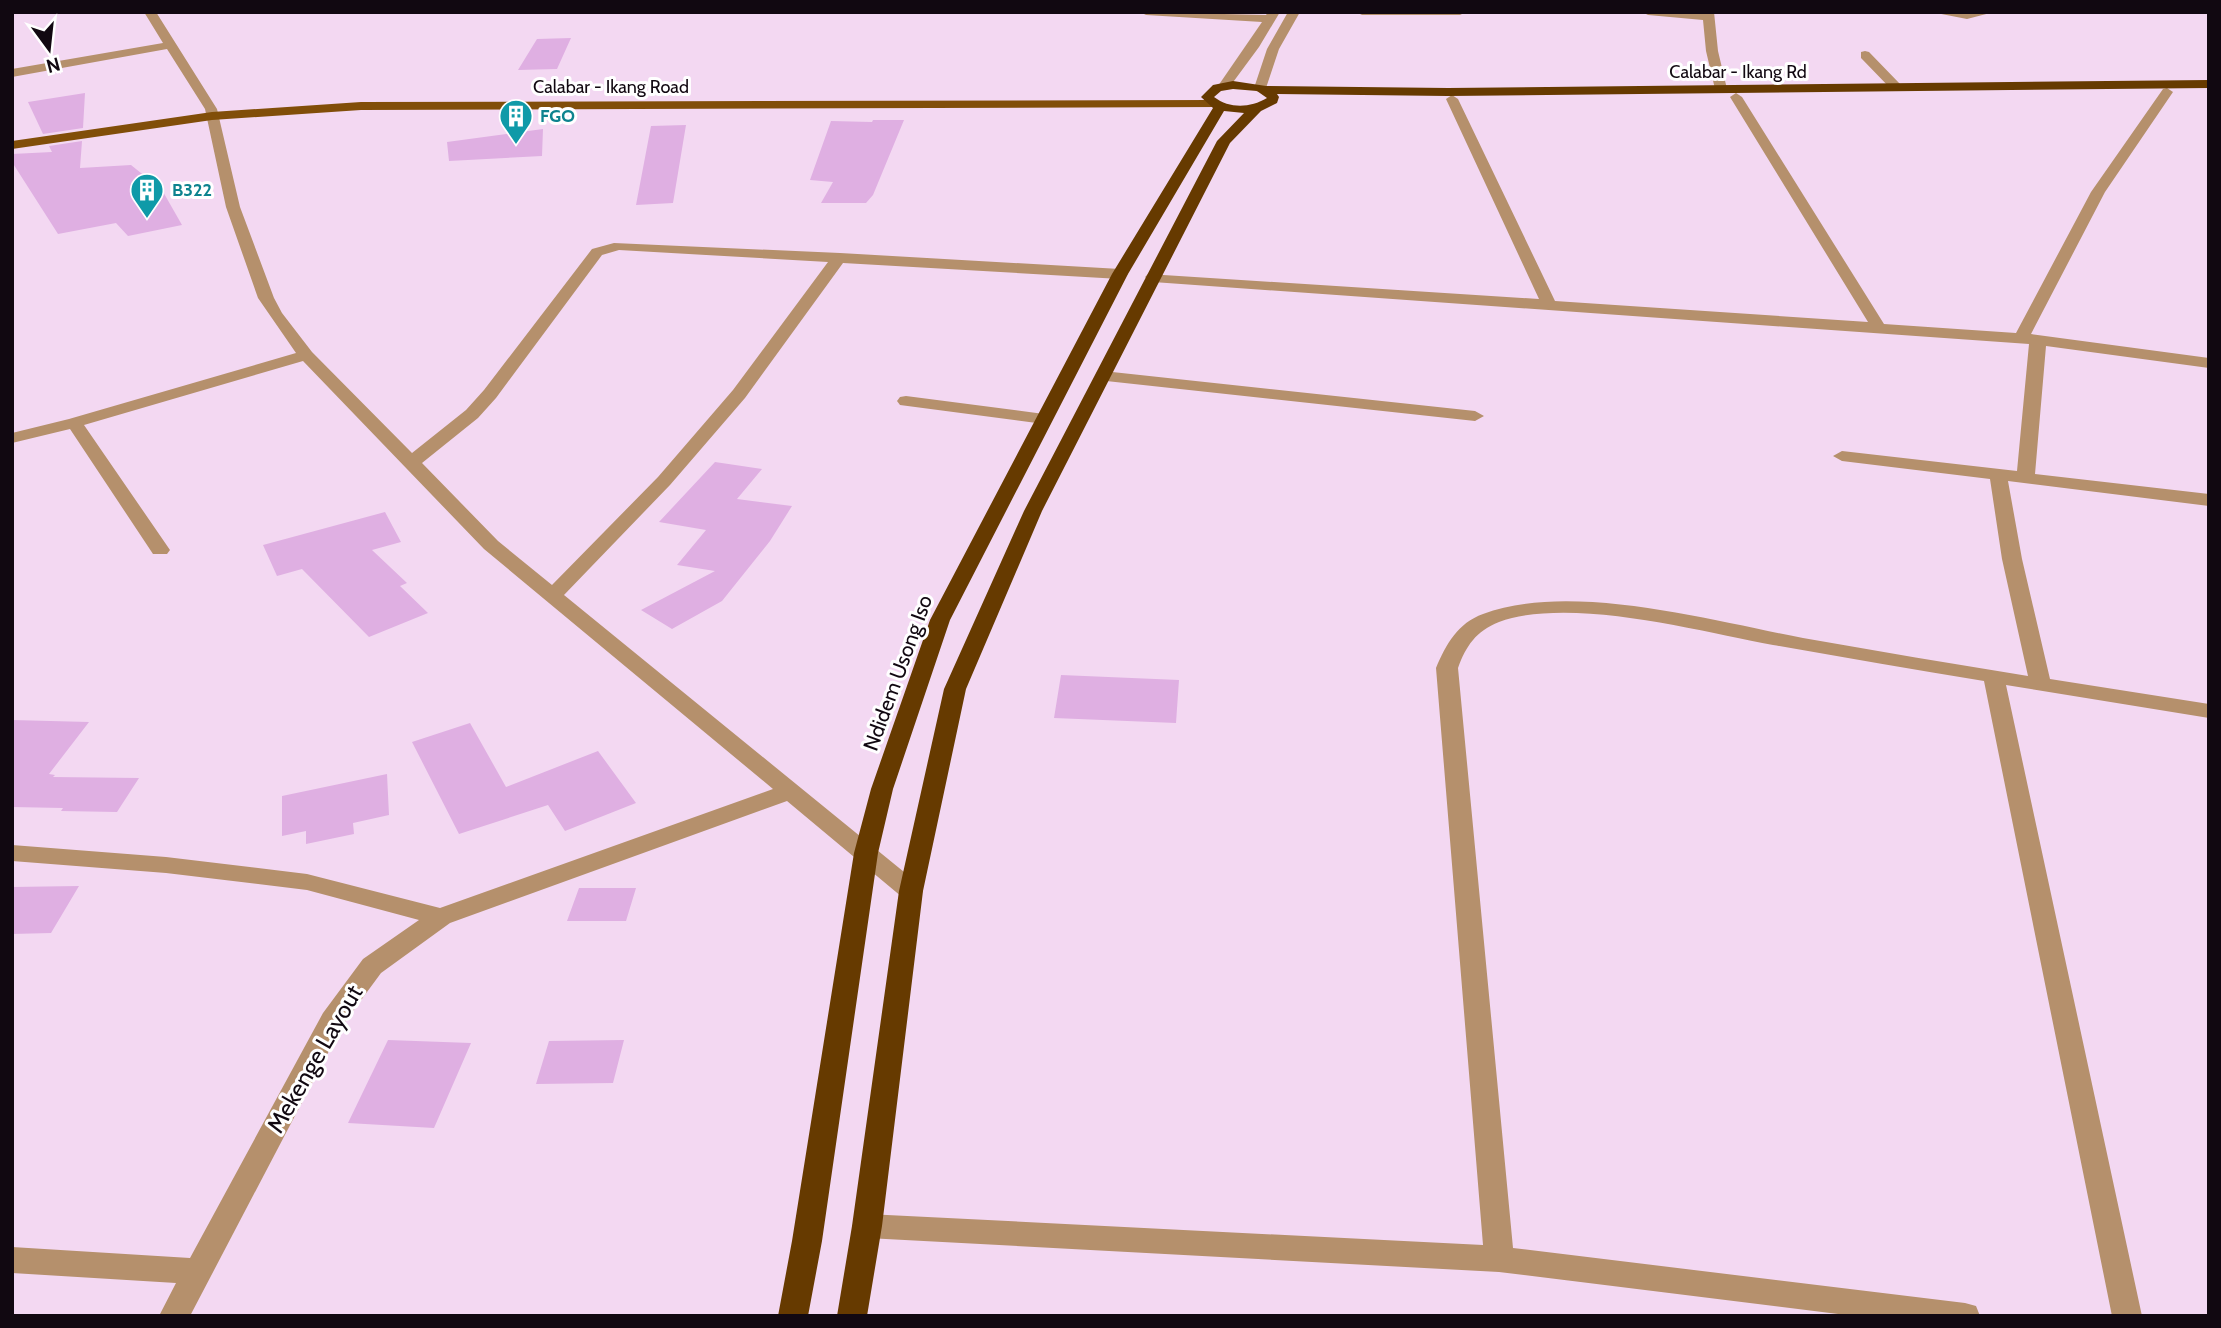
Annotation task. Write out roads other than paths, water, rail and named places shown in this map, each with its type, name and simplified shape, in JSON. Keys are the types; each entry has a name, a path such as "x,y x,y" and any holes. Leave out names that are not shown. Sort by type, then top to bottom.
{"highway":[{"name":"Calabar - Ikang Rd","path":"1263,98 1448,92 2209,84"},
{"name":"Calabar - Ikang Rd","path":"1263,98 1736,97 2209,91"},
{"path":"1217,97 1263,98"},
{"path":"1217,97 1263,98"},
{"name":"Ndidem Usong Iso","path":"793,1316 807,1241 866,853 882,789 940,620 1120,274 1217,97"},
{"path":"852,1316 867,1226 911,891 955,689 1033,511 1153,277 1224,141 1263,98"}],"main road":[{"name":"Calabar - Ikang Road","path":"12,137 212,112 326,107 1217,97"},
{"name":"Calabar - Ikang Road","path":"12,145 212,112"}],"street":[{"path":"150,12 212,112 233,207 266,298 306,355 491,545 911,891"},
{"path":"1146,12 1272,15"},
{"path":"1263,98 1273,49 1294,12"},
{"path":"1362,12 1460,12"},
{"path":"1648,12 1707,14 1721,89"},
{"path":"1937,12 1967,16 1988,12"},
{"name":"Ndidem Usong Iso","path":"1217,97 1272,15"},
{"path":"12,73 171,45"},
{"path":"1865,55 1897,88"},
{"path":"2025,479 2030,339 2098,192 2167,92"},
{"path":"1736,97 1879,328"},
{"path":"1452,99 1549,304"},
{"path":"411,463 472,414 602,250 619,246 1120,274"},
{"path":"552,596 664,481 739,394 840,257"},
{"path":"1153,277 2030,339 2209,363"},
{"path":"12,438 74,423 306,355"},
{"path":"1102,376 1475,416"},
{"path":"906,401 1044,419"},
{"path":"74,423 160,550"},
{"path":"1842,456 2209,500"},
{"path":"1998,475 2012,559 2041,685"},
{"path":"1499,1259 1447,668 1456,643 1474,626 1500,615 1534,610 1572,609 1638,614 1994,678 2209,711"},
{"path":"1994,678 2126,1316"},
{"name":"Mekenge Layout","path":"174,1316 332,1020 372,966 441,917 789,792"},
{"path":"12,853 166,865 307,882 441,917"},
{"path":"867,1226 1499,1259 1965,1316"},
{"path":"12,1260 198,1271"}],"place":[{"name":"FGO","path":"516,146"},
{"name":"B322","path":"147,220"}]}
